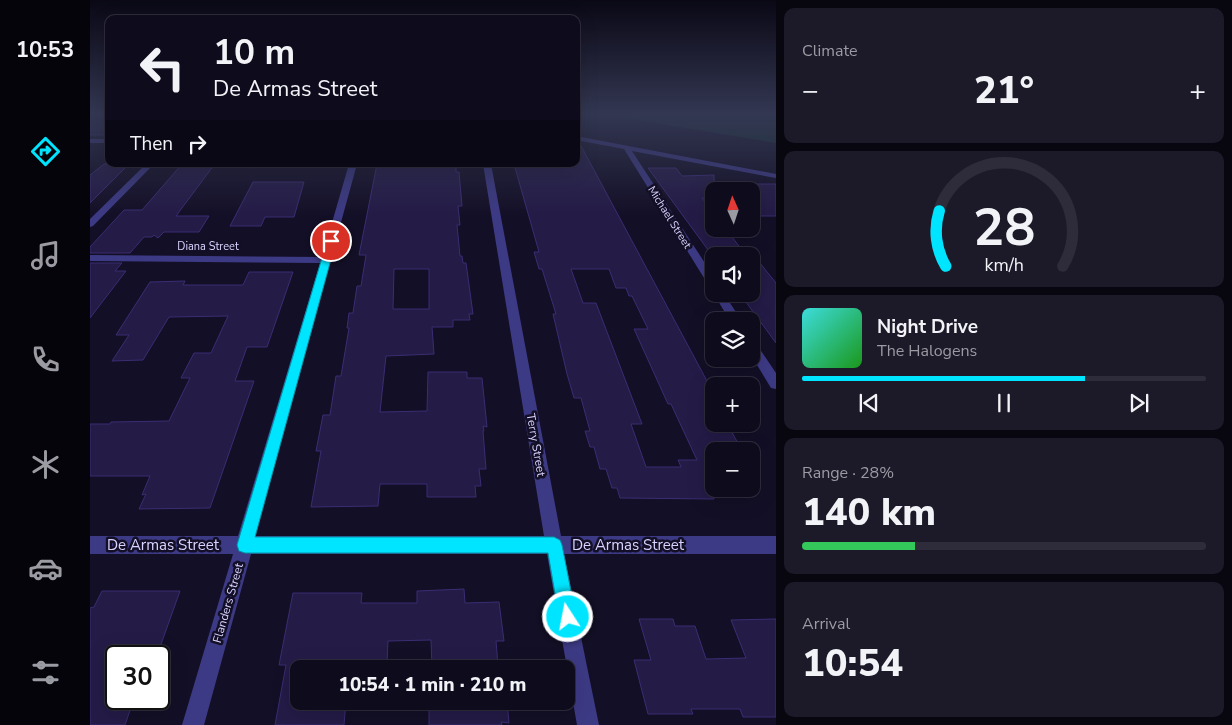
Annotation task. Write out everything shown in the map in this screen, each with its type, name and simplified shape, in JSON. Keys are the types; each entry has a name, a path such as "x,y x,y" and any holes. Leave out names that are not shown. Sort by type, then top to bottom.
{"street":[{"name":"Michael Street","path":"627,148 705,272"},
{"path":"630,148 776,176"},
{"path":"90,224 147,167"},
{"name":"Flanders Street","path":"194,725 352,167"},
{"name":"Terry Street","path":"488,167 554,545 588,725"},
{"name":"Diana Street","path":"90,258 326,260"},
{"path":"760,359 776,384"},
{"name":"De Armas Street","path":"90,545 776,545"}],"building":[{"path":"580,148 582,148 705,377 705,432 732,432 737,442 705,442 705,497 714,497 714,499 620,498 617,488 612,488 606,469 600,469 594,447 590,447 585,431 590,431 581,398 574,398 553,314 556,314 542,269 539,269 534,252 539,252 515,167 580,167","holes":["571,269 609,269 616,288 626,288 629,296 632,296 648,329 634,329 668,404 671,404 697,460 678,460 681,467 646,467 631,424 642,424 596,303 583,303"]},
{"path":"104,164 105,167 126,167 90,203 90,175"},
{"path":"179,167 213,167 176,216 209,216 199,232 164,232 158,238 154,235 152,237 144,237 130,253 90,253 90,247 124,210 142,210"},
{"path":"376,167 456,167 456,172 459,172 462,206 458,206 460,225 457,225 460,256 462,256 463,263 466,263 473,314 469,314 470,320 453,320 453,327 432,327 434,354 386,356 380,412 427,411 428,372 467,372 467,378 482,378 487,427 483,426 486,469 479,469 481,486 475,486 476,497 427,497 427,484 380,484 378,506 311,507 321,451 316,451 323,415 330,415 336,376 341,376 349,328 347,328 349,313 353,313 357,286 361,286 366,255 359,255","holes":["394,269 429,269 429,309 393,309"]},
{"path":"648,168 676,168 682,176 714,175 714,182 705,182 705,198 702,198 705,202 705,238 733,238 740,247 706,247"},
{"path":"253,182 304,182 294,217 265,217 261,226 230,226"},
{"path":"760,184 776,184 776,216 760,216"},
{"path":"90,263 122,263 115,271 126,271 90,318"},
{"path":"760,263 776,283 776,343 760,321 760,312 753,312 746,302 760,302"},
{"path":"249,272 293,272 267,347 247,347 235,381 254,381 210,508 139,509 146,494 142,495 150,476 90,476 90,424 169,421 190,378 181,378 194,353 211,353 228,316 169,317 143,360 112,361 129,335 116,335 150,282 185,281 183,285 243,285"},
{"path":"464,589 465,603 499,602 504,641 496,641 498,660 432,660 431,640 388,641 387,660 290,660 290,710 345,710 344,725 275,725 286,665 279,665 293,593 362,593 361,603 417,603 417,591"},
{"path":"102,591 180,591 161,645 105,645 105,710 130,710 125,725 90,725 90,608 94,607"},
{"path":"639,619 673,619 675,626 695,626 706,659 746,658 731,620 776,619 776,717 743,717 740,709 691,709 693,714 648,714 634,660 651,660"},
{"path":"429,710 508,710 509,723 501,722 502,725 429,725"}],"route":[{"path":"331,241 245,545 554,545 568,617"}]}
